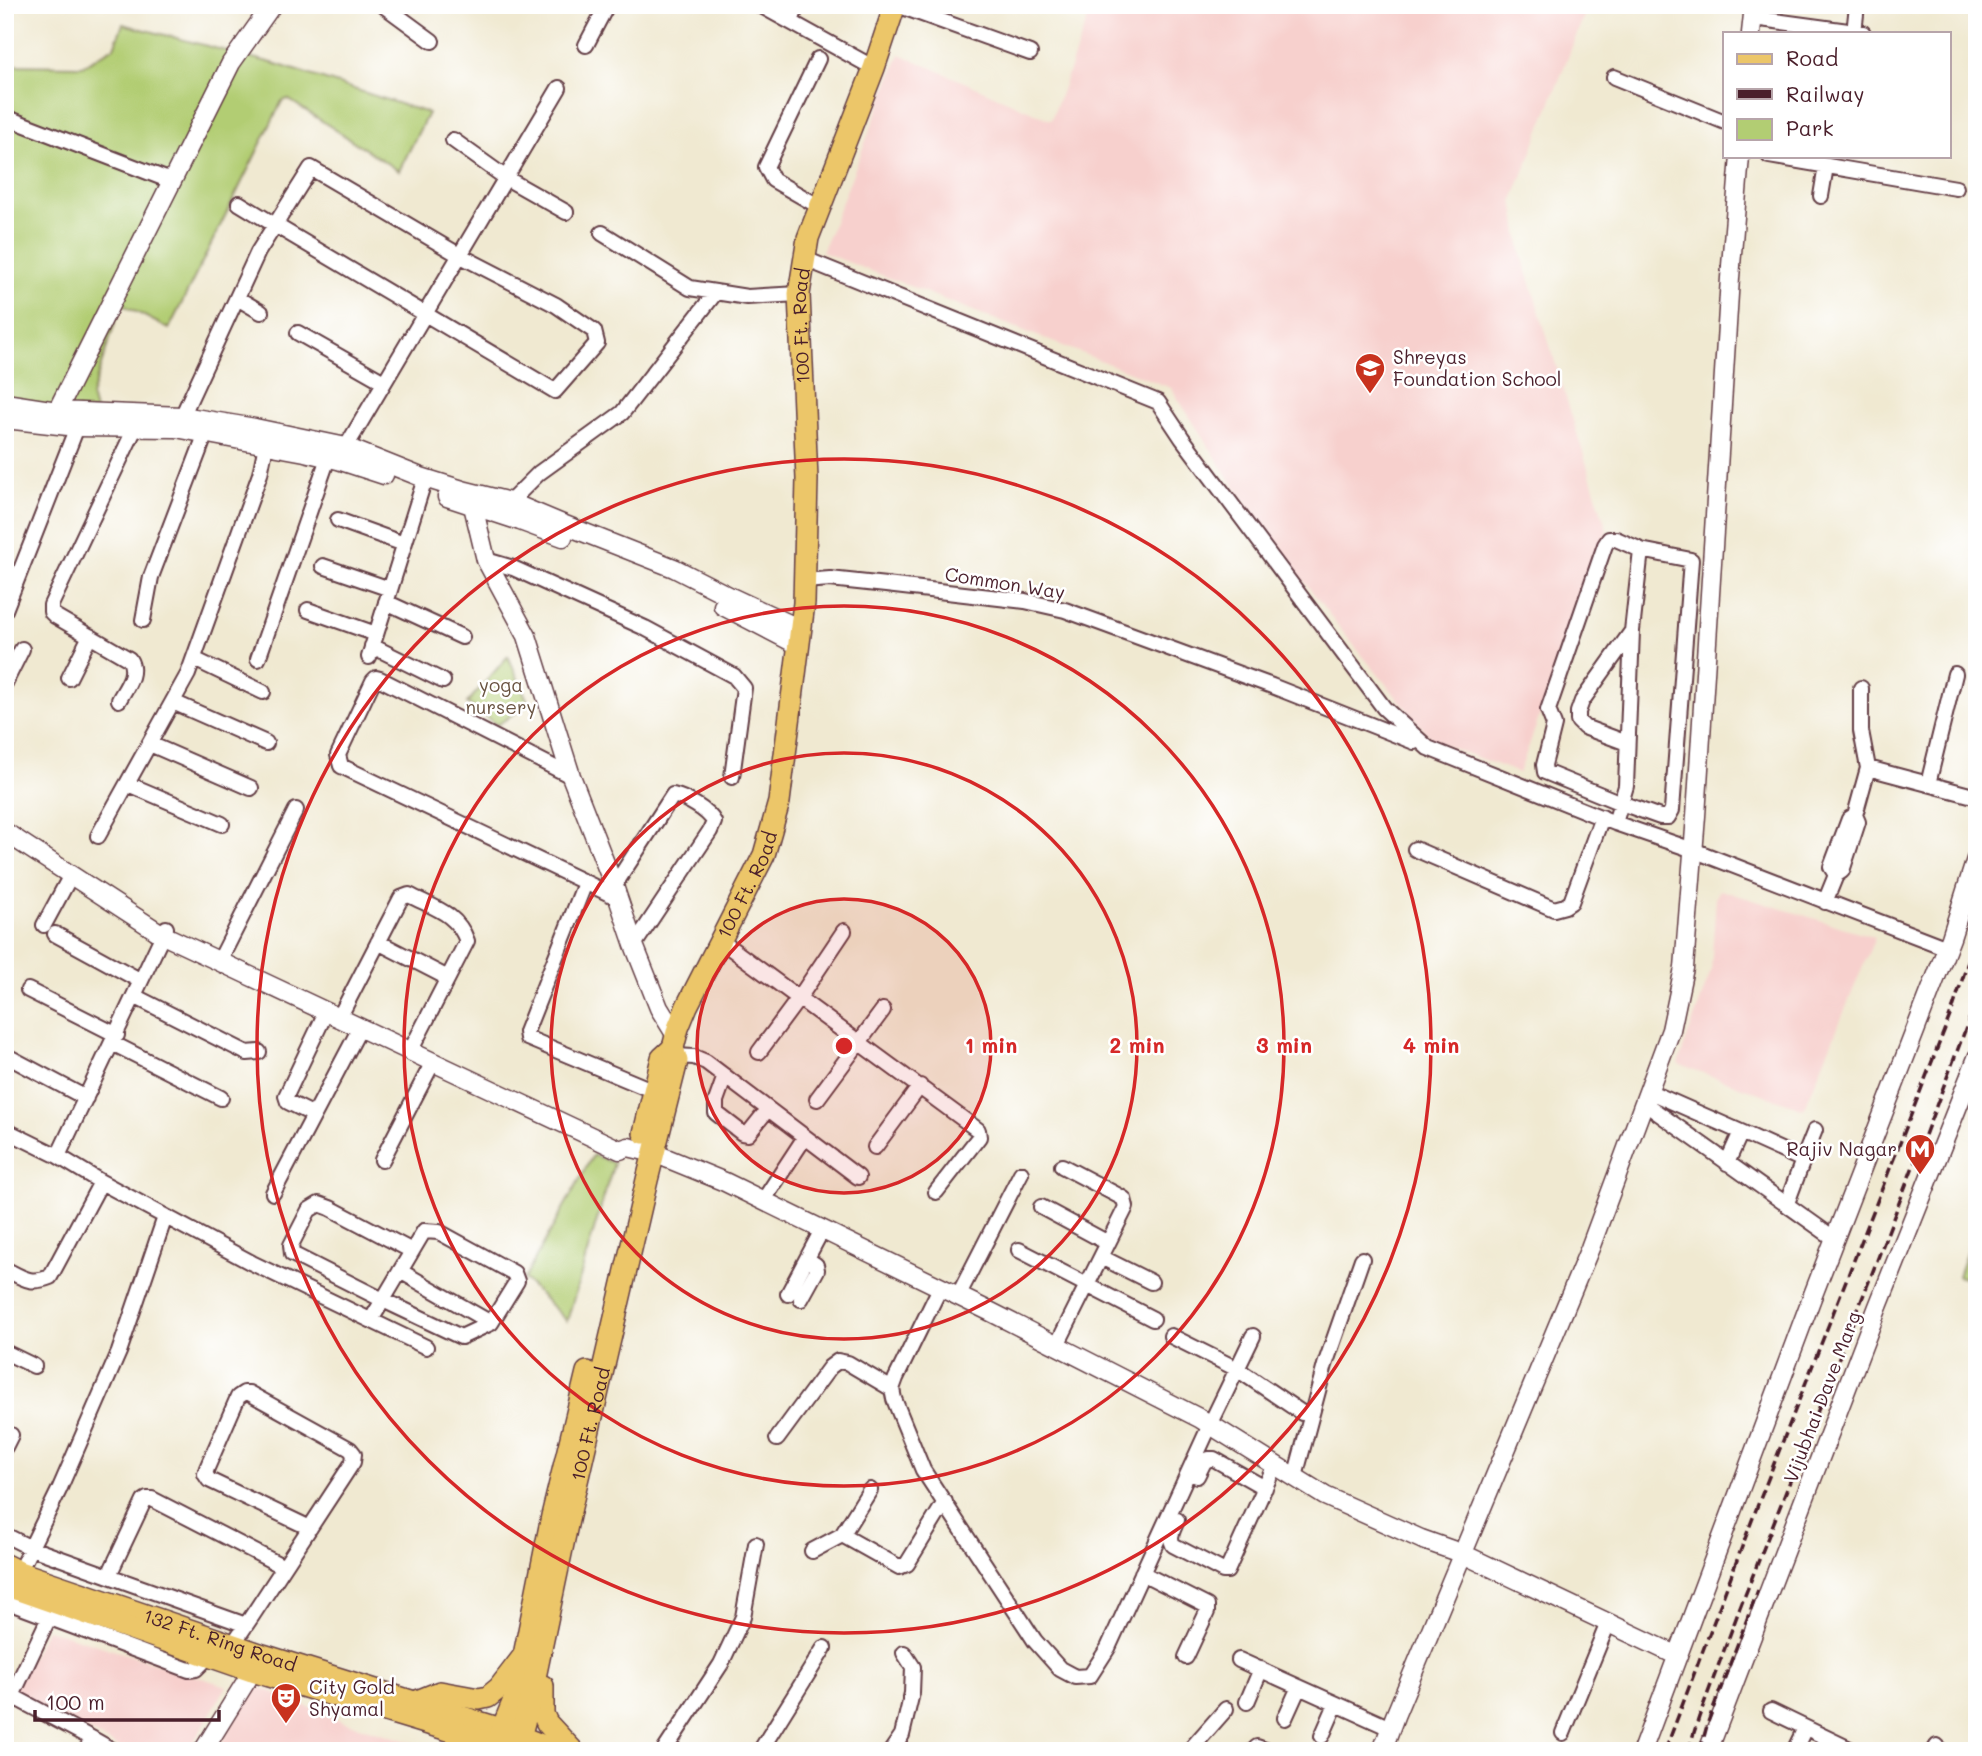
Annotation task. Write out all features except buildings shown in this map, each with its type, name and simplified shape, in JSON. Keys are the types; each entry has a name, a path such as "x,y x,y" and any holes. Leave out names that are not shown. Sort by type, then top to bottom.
{"main road":[{"name":"100 Ft. Road","path":"505,1744 516,1695 530,1663 568,1520 640,1150 677,1061 675,1046 687,1006 764,855 779,802 804,603 807,479 799,294 808,238 896,5"},
{"path":"640,1150 662,1058 675,1046"},
{"name":"132 Ft. Ring Road","path":"10,1574 52,1610 210,1655 257,1663 415,1702 505,1744"},
{"name":"132 Ft. Ring Road","path":"10,1574 233,1644 257,1663 423,1723 505,1744 556,1751"},
{"path":"415,1702 440,1692 479,1699 488,1697 530,1663 544,1690 543,1714 547,1723 573,1751"},
{"path":"423,1723 458,1751"}],"street":[{"path":"53,417 231,63 272,5"},
{"path":"383,5 432,41"},
{"path":"586,45 607,5"},
{"path":"760,5 874,68"},
{"path":"791,22 797,5"},
{"path":"896,5 1030,53"},
{"path":"1857,5 1857,32"},
{"path":"1753,19 1850,32"},
{"path":"818,59 766,167 773,180 820,208"},
{"path":"1614,77 1723,121"},
{"path":"346,447 559,88"},
{"path":"5,117 171,181"},
{"path":"453,140 506,178 566,212"},
{"path":"1381,1751 1590,1248 1671,1030 1684,968 1740,158"},
{"path":"1780,158 1956,188"},
{"path":"1821,196 1826,166"},
{"path":"179,422 258,252 275,225 311,168 459,255 556,305 594,331 597,342 555,391 275,225 239,203"},
{"path":"602,233 690,288 747,297 799,294"},
{"path":"805,259 1158,402 1214,482 1389,714 1429,748"},
{"path":"510,502 539,473 622,413 716,292"},
{"path":"237,298 261,312"},
{"path":"298,333 384,382"},
{"path":"5,403 77,427 179,422 206,433 328,458 520,521 676,581 799,637"},
{"path":"5,419 53,417 255,428 346,447 421,477 510,502 674,568 733,598 799,637"},
{"path":"119,700 133,673 134,666 129,659 55,616 51,612 51,606 136,426"},
{"path":"5,610 77,427"},
{"path":"143,620 151,578 206,433"},
{"path":"98,836 188,674 260,474 266,445"},
{"path":"258,659 328,458"},
{"path":"372,646 422,488"},
{"path":"473,506 486,560 527,636 571,776 675,1046 706,1062 858,1177"},
{"path":"338,520 404,544"},
{"path":"1691,560 1672,810 1668,817 1660,817 1545,772 1544,765 1555,725 1548,710 1609,539 1616,539 1641,550 1712,562"},
{"path":"1415,849 1554,908 1572,902 1608,820 1621,803 1626,786 1632,631 1641,550"},
{"path":"486,560 513,568 645,628 734,676 744,688 732,777"},
{"path":"323,566 388,595 461,637"},
{"name":"Common Way","path":"804,580 830,579 886,584 1025,601 1065,610 1380,727 1608,820 1947,948"},
{"path":"308,610 443,681"},
{"path":"1627,743 1584,727 1578,721 1578,712 1582,701 1632,631"},
{"path":"69,678 90,636"},
{"path":"5,683 22,649"},
{"path":"194,659 263,692"},
{"path":"1928,784 1955,674"},
{"path":"571,776 376,678 338,755 341,766 585,883 616,892"},
{"path":"1825,902 1836,875 1842,871 1858,822 1855,816 1868,768 1861,731 1861,688"},
{"path":"173,702 266,743"},
{"path":"1380,727 1389,714"},
{"path":"150,744 251,788"},
{"path":"1868,768 1977,797"},
{"path":"128,784 222,824"},
{"path":"616,892 673,795 710,815 714,822 710,831 634,945"},
{"path":"223,954 296,810"},
{"path":"5,824 165,931 223,954 360,1028 620,1150 640,1150"},
{"path":"5,832 165,931 336,1013 414,1044 640,1150 725,1182 1057,1345 1210,1425 1325,1496 1463,1554 1678,1656"},
{"path":"1642,1751 1947,948 1977,856"},
{"path":"71,875 49,930 141,981"},
{"path":"585,883 526,1032 527,1038 654,1091"},
{"path":"314,1115 288,1101 286,1097 378,942 401,898 406,895 453,917 462,928 467,941 414,1044"},
{"path":"58,1156 165,931"},
{"path":"759,1052 844,931"},
{"path":"721,941 974,1125 980,1133 979,1137 936,1192"},
{"path":"378,942 448,978"},
{"path":"28,990 221,1098"},
{"path":"134,996 247,1054 259,1052"},
{"path":"817,1099 883,1010"},
{"path":"273,1193 360,1028"},
{"path":"5,1055 86,1098"},
{"name":"Vijubhai Dave Marg","path":"1708,1751 1877,1308 1977,1058"},
{"path":"382,1160 433,1062"},
{"path":"725,1076 715,1108 716,1113 742,1133 748,1134 768,1109"},
{"path":"876,1147 920,1086"},
{"path":"1646,1097 1741,1132 1803,1160"},
{"path":"1646,1097 1727,1163 1835,1239"},
{"path":"5,1129 252,1263 426,1347"},
{"path":"1787,1203 1815,1130"},
{"path":"1727,1163 1741,1132"},
{"path":"763,1201 805,1137"},
{"path":"1057,1345 1126,1206 1124,1199 1062,1166"},
{"path":"958,1296 1021,1173"},
{"path":"5,1269 28,1281 38,1282 50,1276 100,1182"},
{"path":"371,1320 383,1300 400,1271 412,1251 424,1231 439,1232 513,1273 517,1281 491,1323 461,1337 383,1300 292,1254 291,1245 309,1210 319,1204 330,1208 412,1251"},
{"path":"1041,1207 1108,1243"},
{"path":"10,1574 31,1548 119,1352 164,1217"},
{"path":"795,1296 807,1259 822,1230"},
{"path":"1019,1250 1153,1319"},
{"path":"1101,1257 1151,1282"},
{"path":"1295,1477 1325,1365 1362,1259"},
{"path":"400,1271 491,1323"},
{"path":"940,1288 896,1378 892,1389 894,1399 923,1470 1035,1641 1060,1669 1075,1677 1090,1676 1108,1648 1253,1336"},
{"path":"1171,1336 1237,1369 1302,1413"},
{"path":"5,1352 34,1366"},
{"path":"777,1439 830,1367 838,1361 848,1363 892,1389"},
{"path":"233,1644 310,1528 353,1462 354,1454 350,1449 249,1393 244,1393 238,1397 205,1475 209,1480 310,1528"},
{"path":"1265,1488 1214,1460 1204,1462 1171,1535 1172,1545 1227,1571 1265,1488 1275,1465"},
{"path":"811,1551 842,1535 870,1490"},
{"path":"109,1575 147,1499 152,1499 284,1567"},
{"path":"842,1535 899,1567 903,1566 907,1564 945,1502"},
{"path":"5,1535 31,1548 246,1625"},
{"path":"664,1751 721,1664 743,1617 756,1544"},
{"path":"1142,1573 1207,1606 1207,1612 1186,1657"},
{"path":"5,1601 52,1610 5,1711"},
{"path":"1563,1733 1608,1623"},
{"path":"760,1751 824,1648"},
{"path":"891,1751 902,1735 912,1693 913,1667 904,1653"},
{"path":"1239,1660 1390,1728"},
{"path":"203,1751 257,1663"},
{"path":"1247,1702 1261,1670"},
{"path":"1285,1718 1299,1687"},
{"path":"12,1696 89,1745 114,1751"},
{"path":"1322,1736 1336,1704"},
{"path":"1189,1751 1226,1709"},
{"path":"1771,1711 1854,1751"},
{"path":"1794,1751 1805,1728"},
{"path":"1253,1751 1257,1747 1268,1751"}],"shaded area":[{"name":"Shreyas Foundation School","path":"1093,5 1588,5 1513,200 1521,252 1607,530 1519,773 1433,741 1338,626 1248,507 1171,388 822,252 900,54 1051,120"},
{"path":"1720,890 1875,937 1804,1109 1678,1064 1711,971 1716,897"},
{"path":"47,1629 227,1686 188,1751 125,1751 12,1690"},
{"path":"255,1685 342,1721 440,1751 217,1751"}],"green space":[{"path":"123,24 276,64 428,113 399,171 288,99 282,101 169,329 121,304 91,396 95,411 5,415 5,65 82,66 114,47"},
{"name":"yoga nursery","path":"508,656 529,704 497,725 467,703"},
{"path":"593,1155 614,1163 567,1321 524,1279"},
{"path":"1977,1221 1977,1282 1958,1276"}],"railway":[{"path":"1665,1751 1757,1507 1953,1008 1977,934"},
{"path":"1688,1751 1738,1613 1977,999"},
{"path":"1700,1751 1708,1722 1758,1590"}],"place":[{"name":"Shreyas Foundation School","path":"1370,395"},
{"name":"Rajiv Nagar","path":"1920,1176"},
{"name":"City Gold Shyamal","path":"286,1725"}]}
